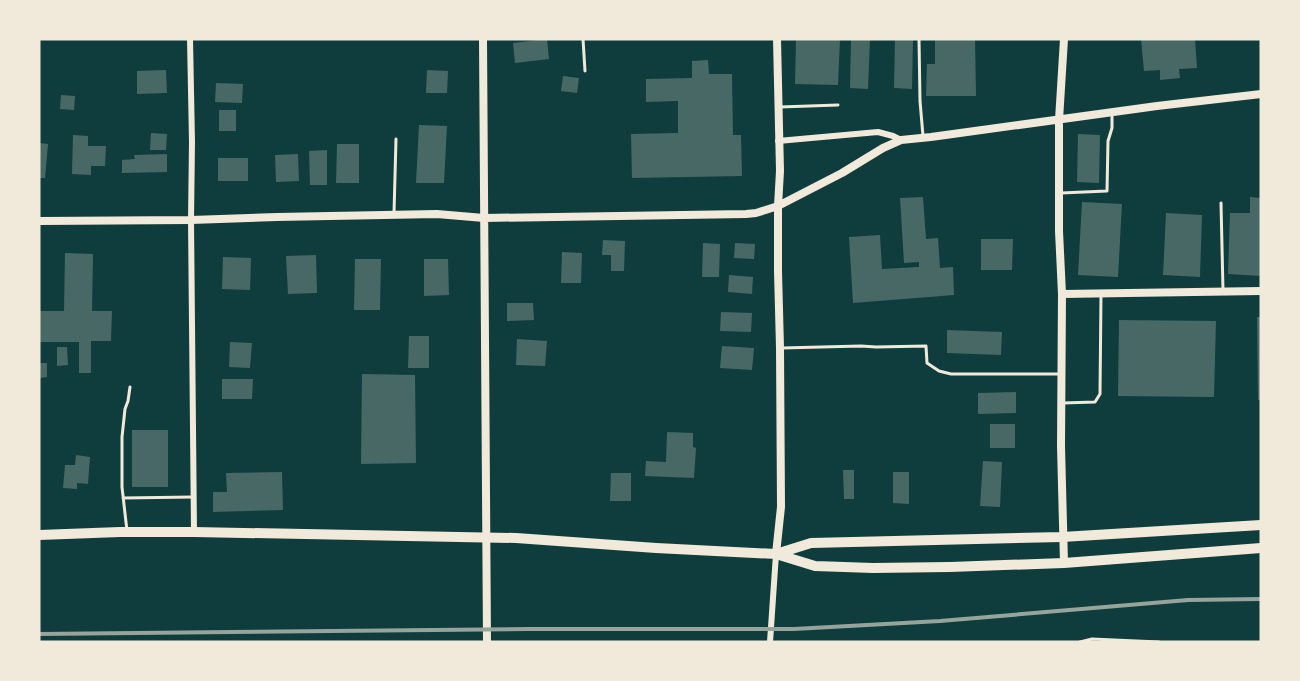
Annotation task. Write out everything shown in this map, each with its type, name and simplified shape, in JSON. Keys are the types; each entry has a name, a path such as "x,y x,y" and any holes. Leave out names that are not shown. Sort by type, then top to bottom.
{"highway":[{"path":"776,554 812,543 1062,537 1261,525"},
{"path":"39,535 194,532 575,541 776,554 815,566 950,567 1064,563 1261,548"}],"street":[{"path":"190,39 194,532"},
{"path":"483,39 487,642"},
{"path":"770,642 781,507 778,271 780,171 777,39"},
{"path":"1064,39 1059,120 1064,563"},
{"path":"39,221 437,214 484,218 756,213 778,206 901,140 1261,94"},
{"path":"778,141 878,132 901,140"},
{"path":"1062,294 1261,291"}],"lane":[{"path":"583,39 585,71"},
{"path":"919,39 923,138"},
{"path":"778,107 838,105"},
{"path":"1059,193 1107,191 1107,141 1112,128 1112,112"},
{"path":"394,215 396,139"},
{"path":"1221,203 1223,291"},
{"path":"1062,403 1095,402 1100,394 1101,293"},
{"path":"780,348 926,346 927,363 939,371 951,374 1062,374"},
{"path":"127,532 123,498 122,437 130,387"},
{"path":"123,498 193,497"},
{"path":"1080,642 1092,639 1159,642"}],"building":[{"path":"547,39 549,59 515,63 513,43"},
{"path":"796,39 840,39 838,85 795,84"},
{"path":"851,39 870,39 868,89 850,88"},
{"path":"895,39 913,39 912,89 894,88"},
{"path":"935,39 975,39 976,96 926,96 927,64 935,64"},
{"path":"1141,39 1195,39 1197,68 1179,69 1180,78 1160,80 1160,70 1144,71"},
{"path":"708,60 709,74 732,74 733,135 741,135 742,176 632,178 631,134 678,133 678,101 646,102 646,79 692,78 692,61"},
{"path":"166,70 167,93 137,94 137,71"},
{"path":"427,70 448,71 447,93 426,93"},
{"path":"563,76 579,78 577,93 561,91"},
{"path":"216,83 243,84 242,103 215,102"},
{"path":"61,95 75,96 74,110 60,109"},
{"path":"219,110 236,110 236,131 219,131"},
{"path":"419,125 447,126 444,183 416,183"},
{"path":"151,133 167,134 166,150 150,150"},
{"path":"1078,134 1100,135 1099,183 1077,182"},
{"path":"73,135 88,136 88,146 106,146 105,166 91,166 91,175 72,174"},
{"path":"39,143 48,144 45,178 39,178"},
{"path":"337,144 359,144 359,183 336,183"},
{"path":"327,150 327,185 310,185 309,151"},
{"path":"167,154 167,172 122,173 122,160 135,159 134,155"},
{"path":"298,154 299,181 276,182 275,155"},
{"path":"218,158 248,158 248,181 218,181"},
{"path":"923,197 926,239 938,238 940,268 953,267 954,295 853,303 849,237 880,235 882,269 919,267 919,262 904,263 900,198"},
{"path":"1250,197 1261,198 1261,276 1228,274 1230,213 1250,213"},
{"path":"1082,202 1122,204 1118,277 1078,275"},
{"path":"1166,213 1202,215 1200,277 1163,275"},
{"path":"981,239 1013,239 1012,270 981,270"},
{"path":"603,240 625,241 624,271 611,271 611,255 602,255"},
{"path":"703,243 720,244 719,277 702,277"},
{"path":"735,243 755,244 754,259 734,258"},
{"path":"562,252 582,253 581,283 561,283"},
{"path":"65,253 93,254 92,311 112,311 111,341 91,341 91,373 79,373 79,342 39,342 39,311 64,311"},
{"path":"316,255 317,293 288,294 286,256"},
{"path":"223,257 251,258 250,290 222,289"},
{"path":"355,259 381,259 380,310 354,310"},
{"path":"424,259 448,259 449,295 424,296"},
{"path":"729,275 753,277 752,294 728,292"},
{"path":"507,303 533,303 534,320 507,321"},
{"path":"721,312 752,313 751,332 720,331"},
{"path":"1257,317 1261,317 1261,400 1258,400"},
{"path":"1119,320 1216,321 1214,397 1118,396"},
{"path":"947,330 1002,332 1001,355 947,353"},
{"path":"409,336 429,336 429,368 408,368"},
{"path":"517,339 547,341 545,366 516,365"},
{"path":"230,342 252,343 250,368 229,367"},
{"path":"722,346 754,348 752,370 720,368"},
{"path":"57,347 67,347 68,365 57,366"},
{"path":"39,363 47,363 47,377 39,378"},
{"path":"362,374 415,375 416,463 361,464"},
{"path":"222,379 253,379 252,399 222,399"},
{"path":"1016,392 1016,413 978,414 978,393"},
{"path":"990,424 1015,424 1015,448 990,448"},
{"path":"132,430 168,430 168,487 132,487"},
{"path":"667,432 693,433 693,447 696,448 694,478 645,476 646,461 666,462"},
{"path":"76,455 90,457 88,484 77,483 77,489 63,488 65,465 75,465"},
{"path":"983,461 1002,462 1000,507 980,506"},
{"path":"843,470 854,470 854,499 844,499"},
{"path":"282,472 283,510 213,512 213,492 227,492 226,473"},
{"path":"893,472 909,472 909,504 893,503"},
{"path":"611,473 631,473 631,501 610,501"}],"railway":[{"path":"39,634 794,629 940,621 1188,600 1261,599"}]}
